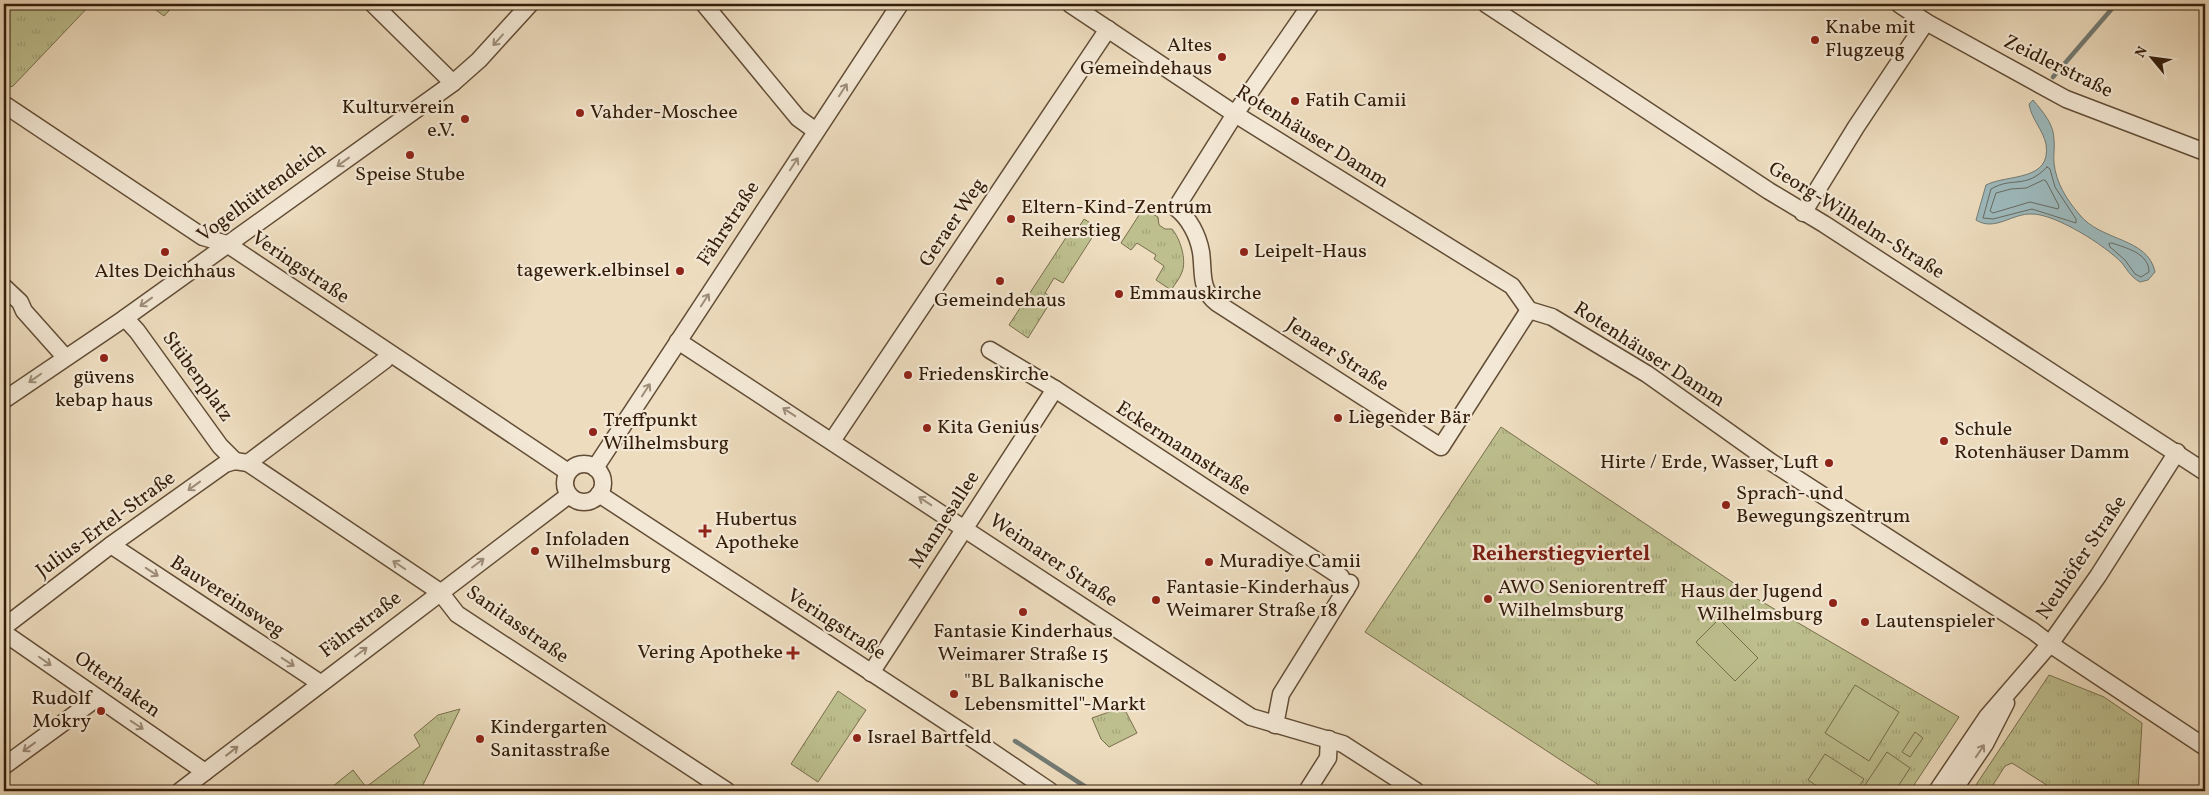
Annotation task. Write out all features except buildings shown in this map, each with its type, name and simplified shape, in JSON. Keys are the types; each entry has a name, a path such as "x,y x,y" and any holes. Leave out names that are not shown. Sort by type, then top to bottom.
{"street":[{"path":"373,4 453,82"},
{"name":"Vogelhüttendeich","path":"4,400 125,318 453,82 479,60 530,4"},
{"path":"704,4 798,118 816,131"},
{"name":"Fährstraße","path":"595,468 900,4"},
{"name":"Rotenhäuser Damm","path":"1070,4 1236,114 1512,286 1529,310 1552,317 1646,374 1771,462 2033,631 2205,747"},
{"path":"1236,114 1311,4"},
{"name":"Georg-Wilhelm-Straße","path":"1486,4 1803,213 1824,224 2205,472"},
{"name":"Zeidlerstraße","path":"1899,4 1926,22 2066,99 2205,152"},
{"path":"1803,213 1861,119 1926,22"},
{"name":"Geraer Weg","path":"832,441 1108,29"},
{"name":"Veringstraße","path":"5,105 203,238 227,244 568,472"},
{"name":"Jenaer Straße","path":"1236,114 1176,208 1187,220 1199,243 1204,286 1211,298 1441,447 1529,310"},
{"path":"4,287 20,302 24,312 66,357"},
{"name":"Stübenplatz","path":"125,318 137,331 220,446 241,462"},
{"name":"Weimarer Straße","path":"678,341 1251,717 1343,744 1416,791"},
{"name":"Eckermannstraße","path":"990,350 1055,389 1341,577 1348,587 1281,694 1275,725"},
{"name":"Julius-Ertel-Straße","path":"4,627 111,545 225,464 241,462 385,360 390,354"},
{"name":"Mannesallee","path":"871,673 1055,389"},
{"name":"Neuhöfer Straße","path":"1937,791 1987,716 2050,644 2098,576 2177,452"},
{"name":"Sanitasstraße","path":"241,462 440,592 457,614 727,791"},
{"path":"580,464 595,468 600,473 602,480 600,494 590,501 584,502 573,499 569,495 565,484 568,472 580,464"},
{"name":"Veringstraße","path":"600,494 871,673 980,742 1050,791"},
{"name":"Fährstraße","path":"180,791 569,495"},
{"name":"Bauvereinsweg","path":"111,545 320,683"},
{"name":"Otterhaken","path":"4,636 10,637 205,772"},
{"name":"Neuhöfer Straße","path":"1953,791 1989,737 2015,683"},
{"path":"4,766 97,698"},
{"path":"1307,791 1328,758 1329,740"}],"green space":[{"path":"4,4 91,4 13,86 4,89"},
{"path":"148,4 175,4 164,16"},
{"path":"1141,212 1149,212 1158,217 1159,225 1165,229 1172,229 1180,243 1184,261 1183,267 1180,276 1171,290 1156,280 1164,266 1154,259 1156,255 1137,243 1131,250 1121,243"},
{"path":"1084,219 1100,229 1097,234 1095,233 1063,283 1054,278 1045,293 1053,298 1028,338 1009,325 1067,236 1072,238"},
{"path":"1501,427 1759,600 1959,717 1910,791 1608,791 1365,632"},
{"path":"1719,619 1758,658 1735,681 1696,642"},
{"path":"2049,675 2104,697 2142,723 2138,791 2056,791 2012,763 2005,766 1989,791 1972,791"},
{"path":"1855,685 1899,712 1869,761 1825,733"},
{"path":"838,691 866,710 818,782 791,764"},
{"path":"460,709 420,791 327,791 353,770 366,787 420,746 414,735 438,715"},
{"path":"1112,711 1126,712 1137,733 1109,747 1101,739 1092,718"},
{"path":"1915,732 1923,738 1910,757 1902,752"},
{"path":"1887,752 1910,768 1895,791 1861,791"},
{"path":"1825,754 1864,779 1856,791 1824,791 1808,780"}],"water":[{"path":"2033,100 2047,118 2054,134 2055,170 2066,197 2088,223 2143,252 2151,261 2155,272 2148,280 2140,282 2105,248 2080,232 2054,219 2042,215 2025,214 1990,224 1976,220 1986,185 2026,175 2042,165 2046,156 2046,144 2030,109 2029,104"}],"waterway":[{"path":"2053,77 2116,4"},
{"path":"1015,741 1092,791"}],"place":[{"name":"Knabe mit Flugzeug","path":"1815,40"},
{"name":"Altes Gemeindehaus","path":"1222,57"},
{"name":"Fatih Camii","path":"1295,101"},
{"name":"Vahder-Moschee","path":"580,113"},
{"name":"Kulturverein e.V.","path":"465,119"},
{"name":"Speise Stube","path":"410,155"},
{"name":"Eltern-Kind-Zentrum Reiherstieg","path":"1011,219"},
{"name":"Altes Deichhaus","path":"165,252"},
{"name":"Leipelt-Haus","path":"1244,252"},
{"name":"tagewerk.elbinsel","path":"680,271"},
{"name":"Gemeindehaus","path":"1000,281"},
{"name":"Emmauskirche","path":"1119,294"},
{"name":"güvens kebap haus","path":"104,358"},
{"name":"Friedenskirche","path":"908,375"},
{"name":"Liegender Bär","path":"1338,418"},
{"name":"Kita Genius","path":"927,428"},
{"name":"Treffpunkt Wilhelmsburg","path":"593,432"},
{"name":"Schule Rotenhäuser Damm","path":"1944,441"},
{"name":"Hirte / Erde, Wasser, Luft","path":"1829,463"},
{"name":"Sprach- und Bewegungszentrum","path":"1726,505"},
{"name":"Hubertus Apotheke","path":"705,531"},
{"name":"Infoladen Wilhelmsburg","path":"535,551"},
{"name":"Muradiye Camii","path":"1209,562"},
{"name":"AWO Seniorentreff Wilhelmsburg","path":"1488,599"},
{"name":"Fantasie-Kinderhaus Weimarer Straße 18","path":"1156,600"},
{"name":"Haus der Jugend Wilhelmsburg","path":"1833,603"},
{"name":"Fantasie Kinderhaus Weimarer Straße 15","path":"1023,612"},
{"name":"Lautenspieler","path":"1865,622"},
{"name":"Vering Apotheke","path":"793,653"},
{"name":"\"BL Balkanische Lebensmittel\"-Markt","path":"954,694"},
{"name":"Rudolf Mokry","path":"101,711"},
{"name":"Israel Bartfeld","path":"857,738"},
{"name":"Kindergarten Sanitasstraße","path":"480,739"}],"district":[{"name":"Reiherstiegviertel","path":"1561,554"}]}
